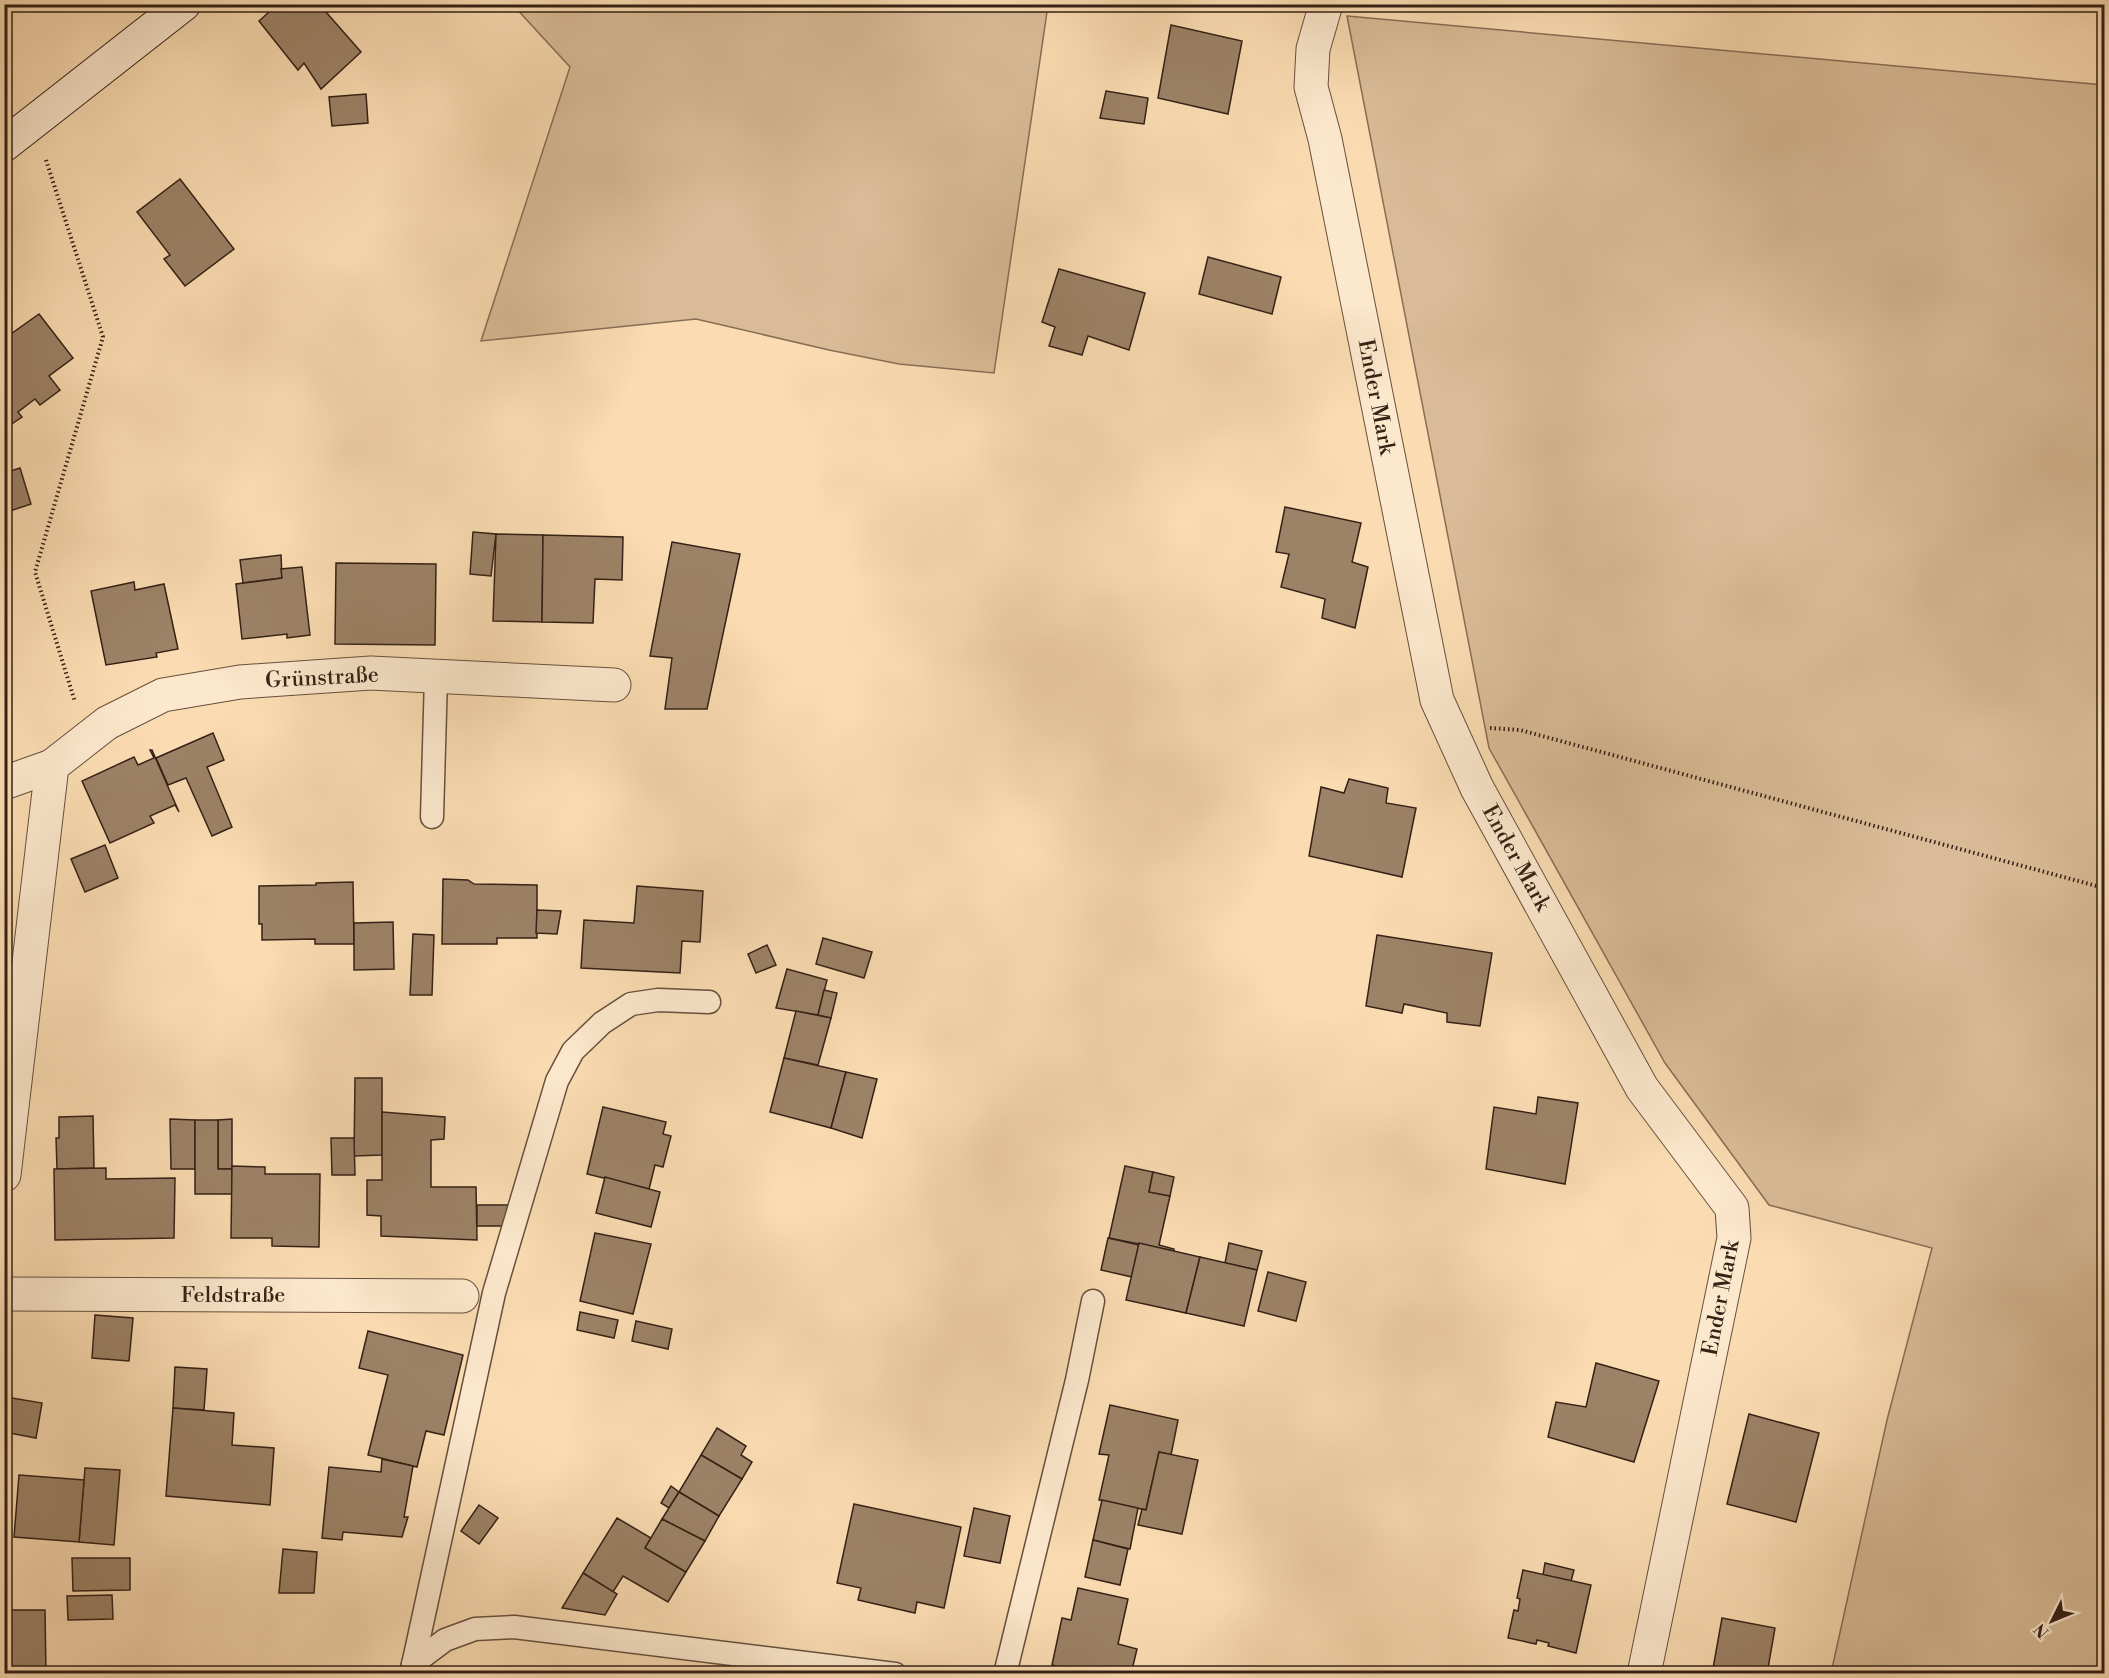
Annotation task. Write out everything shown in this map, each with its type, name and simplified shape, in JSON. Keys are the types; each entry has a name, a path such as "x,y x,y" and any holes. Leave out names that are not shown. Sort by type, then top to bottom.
{"street":[{"path":"4,145 184,4"},
{"name":"Ender Mark","path":"1326,4 1313,49 1311,87 1325,139 1437,700 1477,788 1642,1088 1732,1208 1734,1238 1644,1674"},
{"name":"Grünstraße","path":"4,783 52,766 107,723 163,695 240,682 371,674 614,685"},
{"path":"4,1175 52,766"},
{"name":"Feldstraße","path":"4,1294 462,1296"}],"lane":[{"path":"432,817 436,677"},
{"path":"412,1669 494,1293 557,1081 573,1051 602,1023 631,1004 658,1000 710,1002"},
{"path":"1005,1674 1077,1380 1093,1301"},
{"path":"412,1669 445,1640 475,1629 514,1627 895,1674"}],"path":[{"path":"33,122 103,337 36,572 86,740"},
{"path":"1449,726 1520,730 2104,888"}],"shaded area":[{"path":"513,5 1048,5 994,373 899,364 696,319 481,341 570,67"},
{"path":"1347,16 2104,85 2104,1673 1831,1673 1887,1420 1932,1248 1769,1205 1665,1063 1489,748"}],"building":[{"path":"278,4 319,4 361,52 321,89 304,63 298,70 259,21"},
{"path":"1171,25 1242,41 1228,114 1158,98"},
{"path":"1106,91 1148,98 1144,124 1100,118"},
{"path":"366,94 368,123 332,126 329,97"},
{"path":"180,179 234,249 185,286 164,259 170,255 137,212"},
{"path":"1208,257 1281,277 1272,314 1199,294"},
{"path":"1059,269 1145,293 1129,350 1088,336 1082,355 1049,346 1055,327 1042,322"},
{"path":"39,314 73,358 49,376 60,390 40,405 35,399 18,412 22,417 4,429 4,339"},
{"path":"20,468 31,504 4,513 4,473"},
{"path":"1285,507 1361,523 1352,562 1368,567 1355,628 1322,618 1325,599 1281,587 1289,554 1276,552"},
{"path":"473,532 496,534 491,576 470,574"},
{"path":"496,534 543,535 542,622 493,621"},
{"path":"543,535 623,537 622,580 595,579 593,623 542,622"},
{"path":"672,542 740,554 707,709 665,709 672,658 650,656"},
{"path":"281,555 282,578 243,583 240,560"},
{"path":"336,563 436,564 435,645 335,644"},
{"path":"302,567 310,635 287,638 287,634 242,639 236,584 282,578 281,569"},
{"path":"134,582 135,590 164,584 178,649 156,653 157,657 106,665 91,591"},
{"path":"213,733 224,760 207,767 232,827 212,836 186,778 168,785 156,758"},
{"path":"150,750 152,750 179,812 175,805 150,816 154,823 110,843 82,781 134,757 138,765 154,758"},
{"path":"1349,779 1388,788 1386,803 1416,808 1402,877 1309,856 1321,787 1344,793"},
{"path":"105,845 118,878 85,892 71,859"},
{"path":"443,879 468,880 474,884 537,885 537,938 497,938 497,944 442,944"},
{"path":"353,882 354,944 315,944 315,939 262,940 262,924 259,924 259,886"},
{"path":"637,886 703,891 700,942 682,941 680,973 581,968 584,920 634,923"},
{"path":"537,910 561,911 557,934 536,933"},
{"path":"393,922 394,969 354,970 354,923"},
{"path":"413,934 434,935 432,995 410,995"},
{"path":"1377,935 1492,953 1480,1026 1447,1022 1447,1013 1404,1004 1402,1013 1366,1006"},
{"path":"823,938 872,952 864,978 816,964"},
{"path":"767,945 776,965 756,973 748,954"},
{"path":"787,969 827,980 818,1015 776,1008"},
{"path":"824,990 837,993 831,1018 818,1015"},
{"path":"796,1011 831,1018 818,1065 784,1058"},
{"path":"784,1058 846,1072 831,1128 770,1112"},
{"path":"846,1072 877,1079 862,1138 831,1128"},
{"path":"355,1078 382,1078 382,1155 354,1156"},
{"path":"1538,1097 1578,1103 1565,1184 1486,1169 1494,1107 1536,1114"},
{"path":"603,1107 666,1122 663,1134 671,1136 663,1167 655,1165 649,1189 587,1174"},
{"path":"382,1112 445,1117 444,1139 431,1140 431,1187 476,1187 477,1240 381,1236 381,1216 367,1215 367,1180 382,1180"},
{"path":"93,1116 94,1168 57,1169 56,1138 59,1138 59,1117"},
{"path":"170,1119 195,1120 195,1169 171,1169"},
{"path":"232,1119 232,1169 218,1169 218,1120"},
{"path":"195,1120 218,1120 218,1169 232,1169 232,1194 195,1194"},
{"path":"331,1138 354,1138 355,1175 332,1175"},
{"path":"232,1166 265,1167 265,1174 320,1174 319,1247 272,1246 272,1238 231,1238"},
{"path":"1125,1166 1153,1172 1149,1192 1170,1196 1159,1245 1174,1249 1174,1251 1109,1238"},
{"path":"106,1168 106,1179 175,1178 174,1238 55,1240 54,1169"},
{"path":"1153,1172 1174,1177 1170,1196 1149,1192"},
{"path":"605,1177 660,1192 651,1227 596,1213"},
{"path":"477,1205 509,1205 505,1226 477,1226"},
{"path":"595,1233 651,1244 633,1314 580,1301"},
{"path":"1108,1238 1139,1245 1132,1277 1101,1270"},
{"path":"1139,1243 1200,1257 1186,1313 1126,1300"},
{"path":"1229,1243 1262,1251 1257,1270 1225,1263"},
{"path":"1200,1257 1257,1270 1244,1326 1186,1313"},
{"path":"1268,1272 1306,1282 1296,1321 1258,1311"},
{"path":"580,1312 618,1320 614,1338 577,1330"},
{"path":"95,1315 133,1318 129,1361 92,1358"},
{"path":"636,1321 672,1329 668,1349 632,1341"},
{"path":"368,1331 463,1355 444,1435 426,1431 417,1467 368,1455 388,1375 359,1368"},
{"path":"1596,1363 1659,1381 1634,1462 1548,1437 1556,1402 1586,1407"},
{"path":"175,1367 207,1369 204,1410 173,1408"},
{"path":"6,1397 42,1403 36,1438 4,1432"},
{"path":"1110,1405 1178,1420 1171,1455 1159,1452 1146,1510 1099,1500 1109,1455 1099,1454"},
{"path":"173,1408 234,1413 232,1445 274,1448 270,1505 166,1496"},
{"path":"1749,1414 1819,1433 1796,1522 1727,1504"},
{"path":"717,1428 746,1446 741,1455 752,1462 742,1479 701,1455"},
{"path":"1159,1452 1198,1460 1182,1534 1138,1525 1142,1509 1146,1510"},
{"path":"701,1455 742,1479 719,1516 679,1492"},
{"path":"382,1459 413,1466 404,1517 408,1517 402,1537 343,1532 342,1540 322,1538 329,1467 381,1472"},
{"path":"85,1468 120,1470 114,1545 79,1542"},
{"path":"19,1475 84,1480 79,1542 14,1537"},
{"path":"671,1486 679,1492 669,1508 661,1503"},
{"path":"679,1492 719,1516 705,1541 662,1519"},
{"path":"1102,1500 1138,1508 1130,1549 1093,1540"},
{"path":"854,1504 961,1527 944,1608 917,1602 915,1613 858,1600 861,1588 837,1583"},
{"path":"479,1505 498,1518 479,1544 461,1531"},
{"path":"974,1508 1010,1516 1000,1563 964,1556"},
{"path":"617,1518 651,1538 645,1548 686,1572 668,1602 623,1576 613,1592 583,1573"},
{"path":"662,1519 705,1541 686,1572 645,1548"},
{"path":"1093,1540 1128,1549 1120,1585 1085,1577"},
{"path":"283,1549 317,1552 314,1593 279,1593"},
{"path":"72,1558 130,1558 130,1590 73,1591"},
{"path":"1545,1563 1574,1570 1571,1581 1543,1575"},
{"path":"1523,1570 1591,1585 1576,1653 1548,1646 1549,1643 1537,1640 1536,1644 1508,1638 1514,1610 1518,1611 1520,1599 1517,1598"},
{"path":"583,1573 617,1594 605,1615 562,1608"},
{"path":"1078,1588 1128,1599 1118,1644 1137,1649 1131,1674 1087,1674 1052,1665 1062,1618 1071,1620"},
{"path":"112,1595 113,1619 68,1620 67,1596"},
{"path":"4,1610 45,1610 46,1674 4,1674"},
{"path":"1722,1618 1775,1628 1767,1674 1712,1674"}]}
